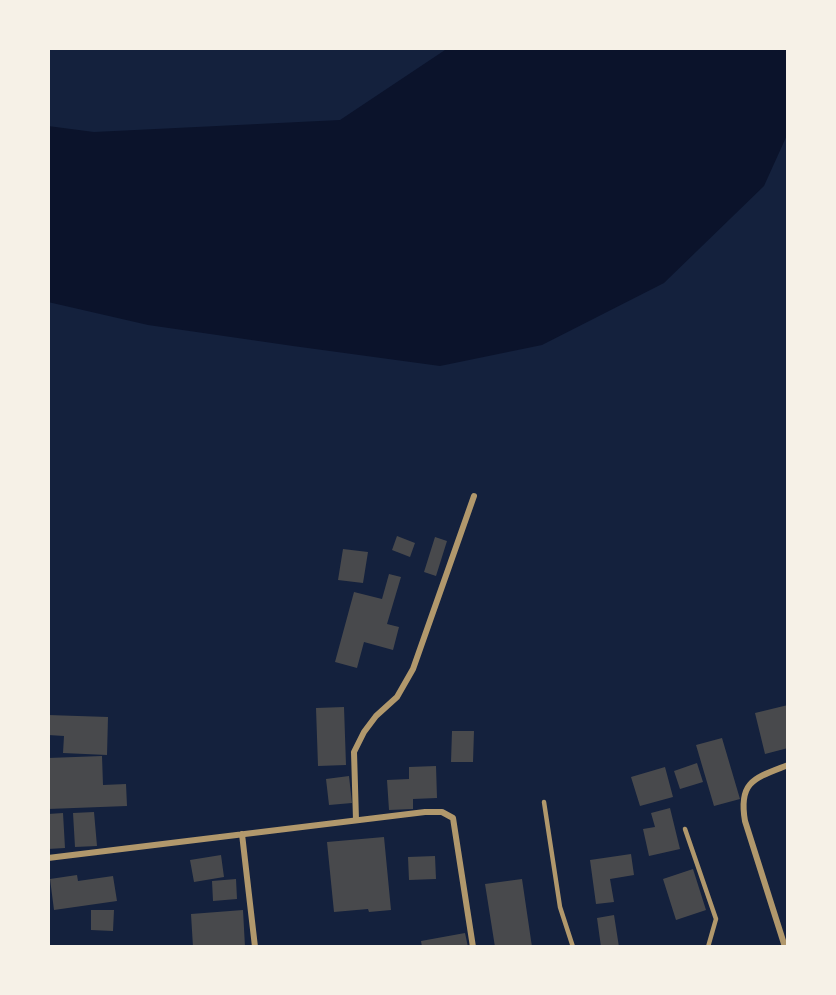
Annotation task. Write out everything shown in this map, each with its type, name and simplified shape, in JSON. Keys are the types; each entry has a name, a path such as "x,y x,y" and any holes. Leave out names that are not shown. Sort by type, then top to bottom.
{"street":[{"path":"356,820 354,752 364,732 376,716 397,697 413,669 474,496"},
{"path":"785,947 742,805 748,785 762,775 788,765"},
{"path":"48,858 356,820 442,812 453,818 473,947"},
{"path":"242,834 255,947"}],"lane":[{"path":"544,802 560,907 573,947"},
{"path":"685,829 716,919 708,947"}],"water":[{"path":"448,48 788,48 788,133 764,186 664,283 542,345 440,366 148,325 48,302 48,126 94,132 340,120"}],"building":[{"path":"397,536 415,543 410,557 392,550"},
{"path":"435,537 447,541 436,576 424,572"},
{"path":"343,549 368,552 363,583 338,580"},
{"path":"389,574 401,577 387,624 399,627 393,650 364,642 357,668 335,662 354,592 382,599"},
{"path":"788,705 788,748 765,754 755,713"},
{"path":"344,707 346,765 318,766 316,708"},
{"path":"48,715 108,717 107,755 63,753 64,736 48,735"},
{"path":"452,731 474,731 473,762 451,762"},
{"path":"722,738 740,799 714,806 696,745"},
{"path":"102,756 103,785 126,784 127,806 48,809 48,758"},
{"path":"697,763 703,782 680,789 674,771"},
{"path":"436,766 437,798 413,799 413,809 389,810 387,780 409,779 409,767"},
{"path":"665,767 673,797 640,806 631,777"},
{"path":"349,776 352,803 329,805 326,779"},
{"path":"670,808 680,849 649,856 643,829 655,827 651,813"},
{"path":"94,812 97,846 75,847 73,813"},
{"path":"63,813 65,848 48,849 48,814"},
{"path":"384,837 391,910 369,912 368,909 334,912 327,842"},
{"path":"631,854 634,875 610,879 614,902 596,904 590,860"},
{"path":"221,855 224,877 194,882 190,860"},
{"path":"435,856 436,879 409,880 408,857"},
{"path":"693,869 706,910 676,920 663,879"},
{"path":"77,875 78,881 113,876 117,901 54,910 50,879"},
{"path":"236,879 237,899 213,901 212,881"},
{"path":"522,879 532,947 495,947 485,884"},
{"path":"91,910 114,910 113,931 91,930"},
{"path":"243,910 245,947 193,947 191,914"},
{"path":"614,915 619,947 601,947 597,918"},
{"path":"465,933 468,947 422,947 421,941"}]}
